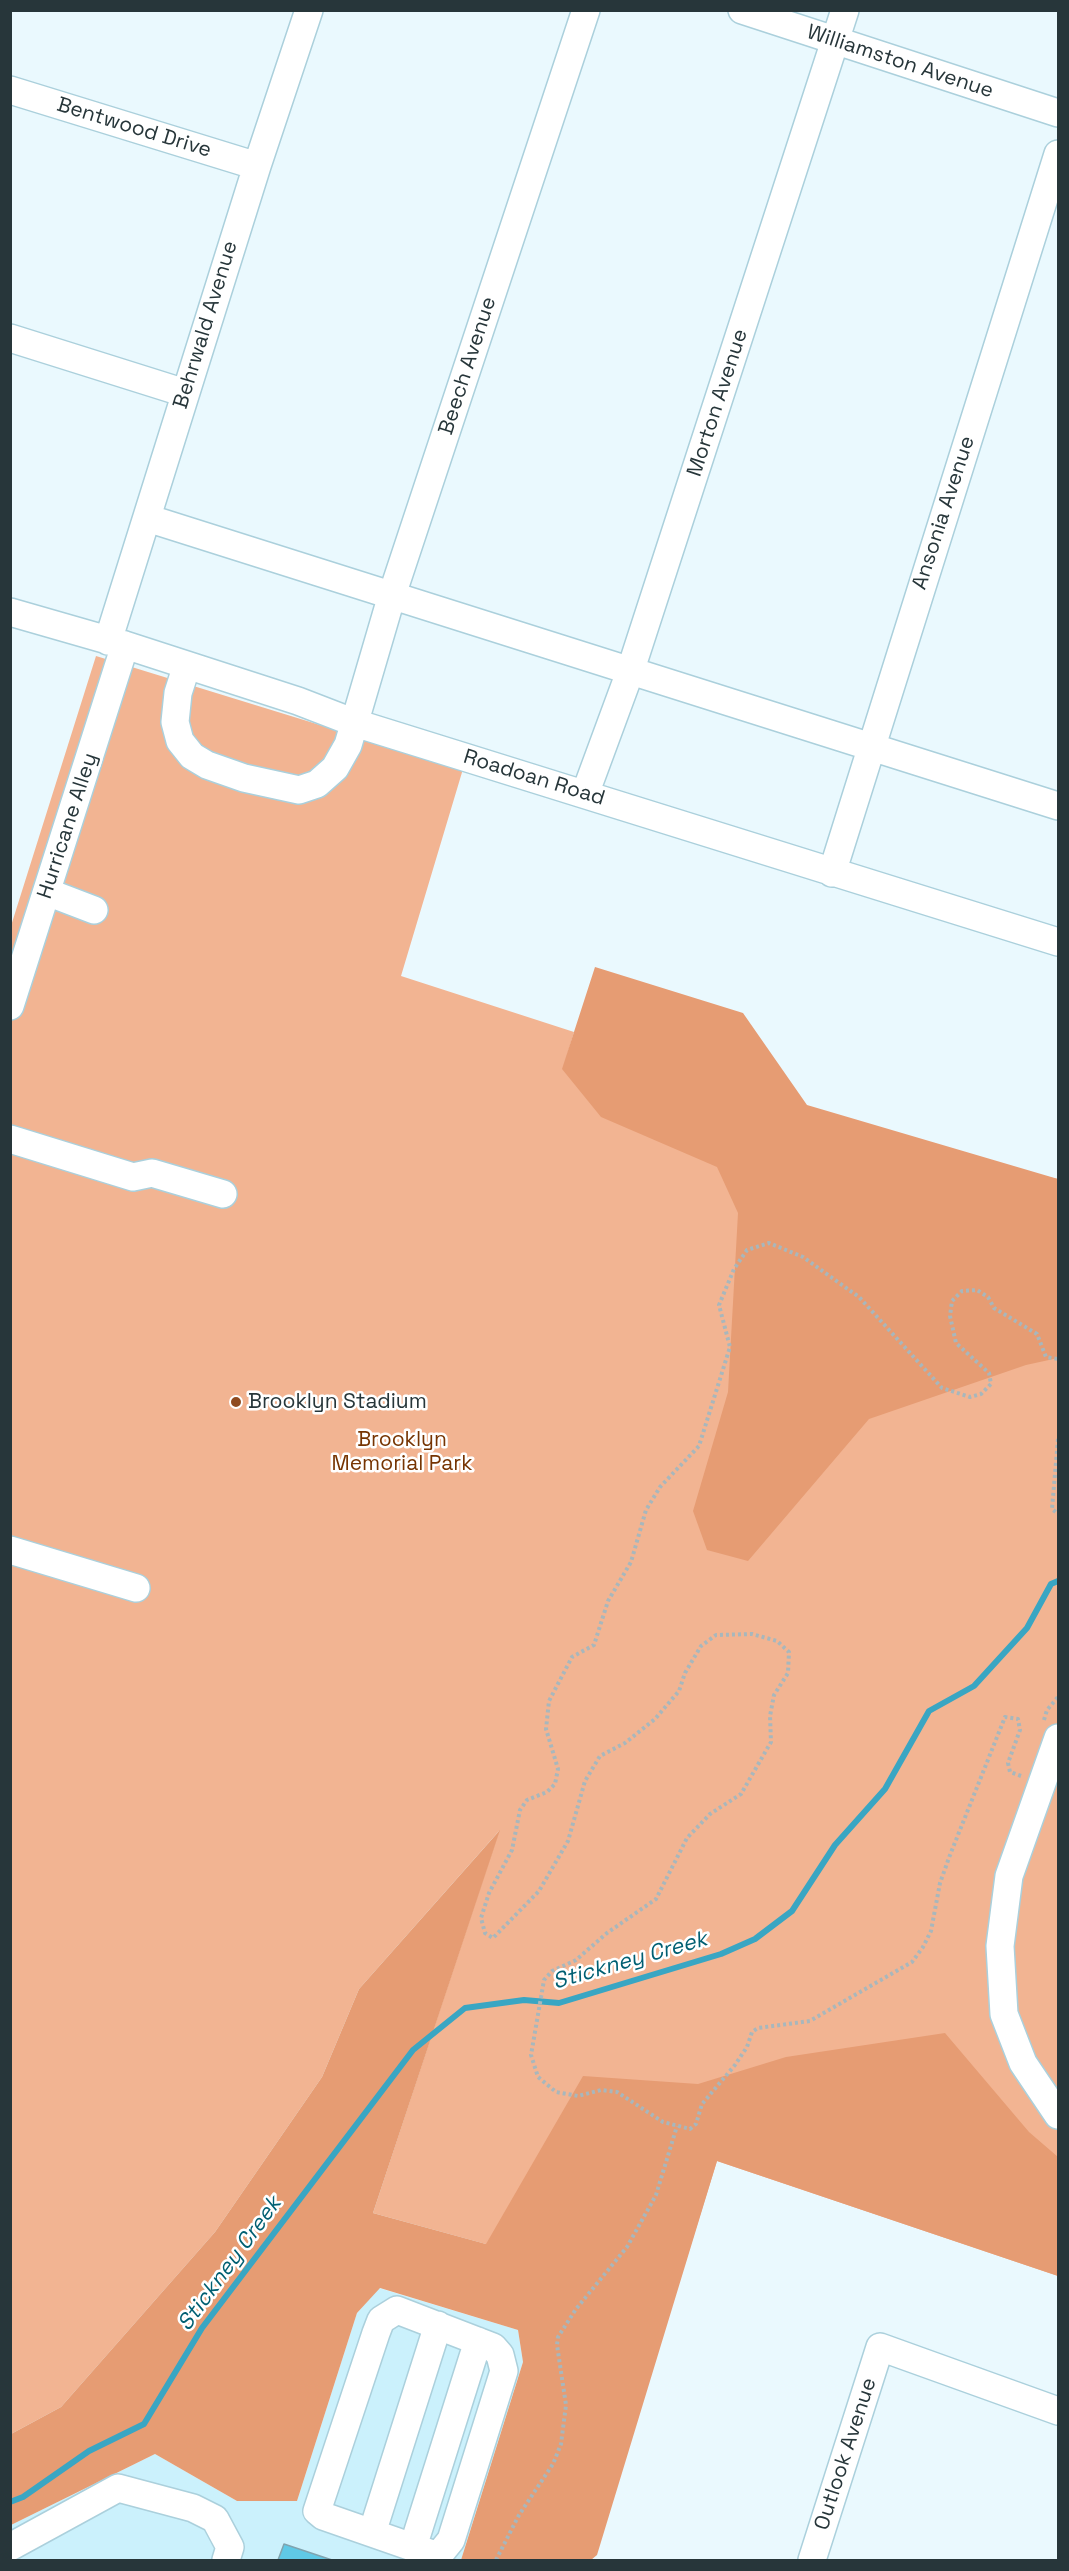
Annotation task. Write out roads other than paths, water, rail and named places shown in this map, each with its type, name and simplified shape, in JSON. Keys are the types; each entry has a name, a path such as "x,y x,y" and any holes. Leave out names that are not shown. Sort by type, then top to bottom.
{"street":[{"name":"Behrwald Avenue","path":"117,643 147,518 256,166 309,10"},
{"name":"Beech Avenue","path":"187,665 178,693 175,722 180,741 192,756 225,771 277,787 299,790 317,784 335,768 348,745 392,595 586,10"},
{"name":"Williamston Avenue","path":"742,10 1059,113"},
{"name":"Morton Avenue","path":"585,794 630,672 845,10"},
{"name":"Bentwood Drive","path":"10,90 256,166"},
{"name":"Ansonia Avenue","path":"832,873 1059,154"},
{"path":"10,338 185,393"},
{"path":"147,518 1059,806"},
{"name":"Roadoan Road","path":"10,612 187,665 298,701 355,723 1059,942"},
{"name":"Hurricane Alley","path":"10,1006 46,892 117,643"},
{"path":"46,892 94,910"},
{"path":"10,1139 133,1178 152,1173 224,1194"},
{"path":"10,1550 136,1588"},
{"path":"1050,1734 1009,1876 1000,1946 1004,2014 1023,2063 1059,2115"},
{"path":"397,2310 478,2341 493,2347 500,2355 504,2371 451,2540 438,2558 317,2511 381,2320 397,2310"},
{"path":"372,2533 438,2325"},
{"path":"413,2547 478,2341"},
{"name":"Outlook Avenue","path":"812,2560 880,2347 1059,2411"},
{"path":"10,2547 118,2488 193,2508 215,2519 230,2547 226,2560"}],"waterway":[{"name":"Stickney Creek","path":"10,2502 23,2497 89,2451 144,2424 202,2328 413,2050 465,2008 524,2000 559,2003 721,1954 755,1939 792,1911 835,1845 885,1789 929,1711 974,1686 1027,1628 1051,1584 1058,1581"}],"place":[{"name":"Brooklyn Stadium","path":"236,1402"}],"park label":[{"name":"Brooklyn Memorial Park","path":"402,1452"}]}
